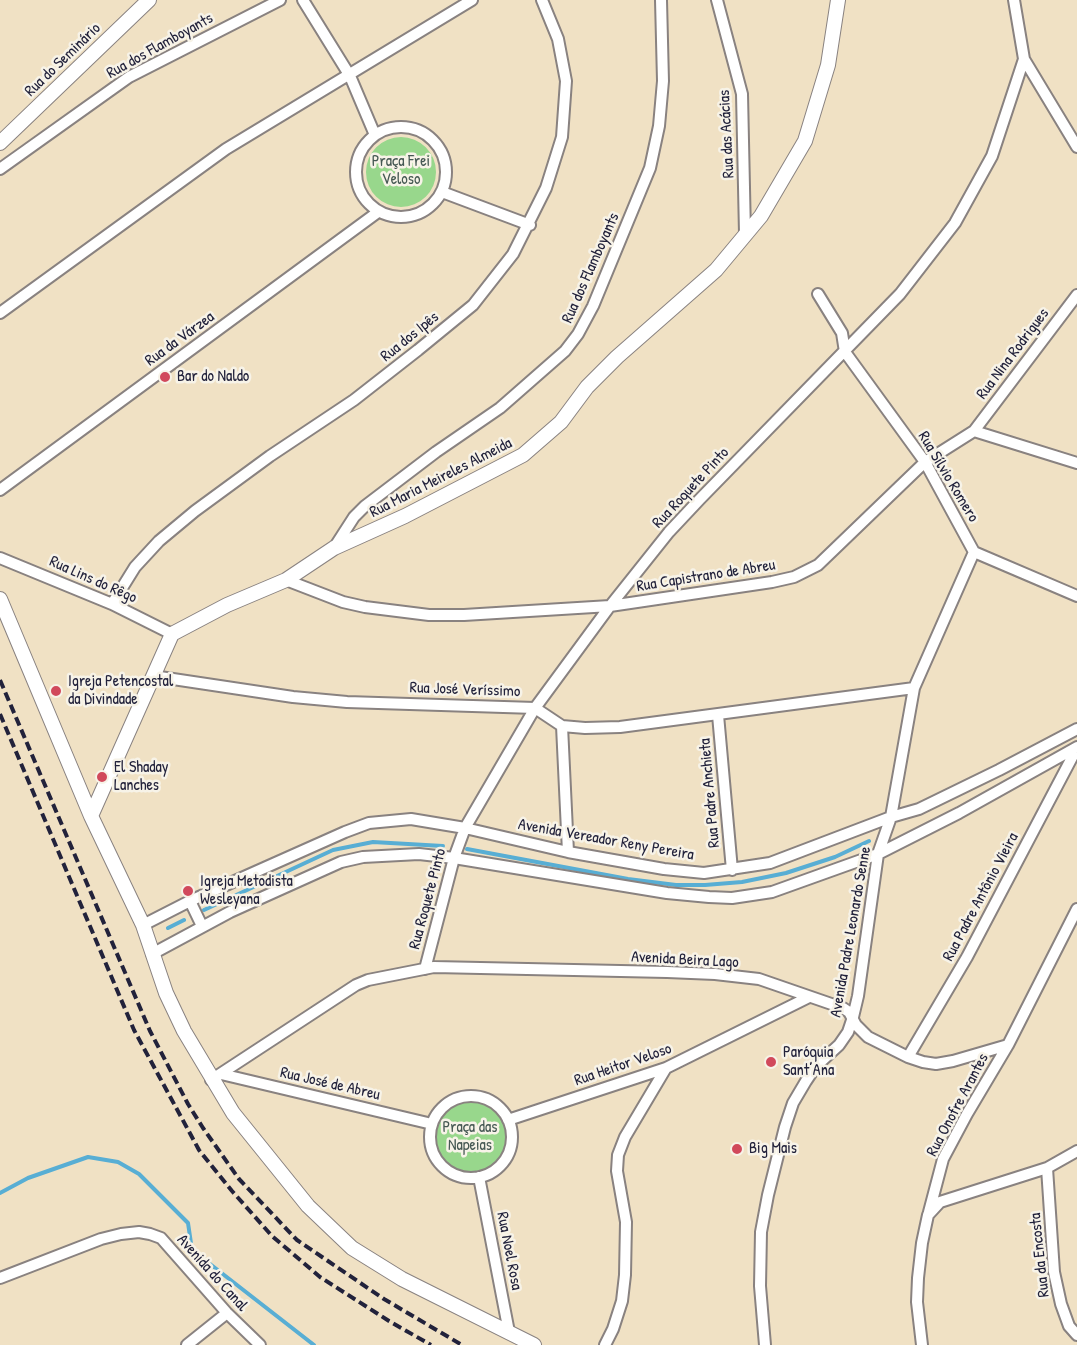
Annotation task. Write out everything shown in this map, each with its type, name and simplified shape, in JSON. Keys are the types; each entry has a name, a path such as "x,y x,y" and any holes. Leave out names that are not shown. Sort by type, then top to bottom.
{"street":[{"name":"Rua do Seminário","path":"0,143 149,0"},
{"name":"Rua dos Flamboyants","path":"0,169 129,77 280,0"},
{"path":"303,0 350,76 375,135"},
{"path":"0,313 226,149 350,76 472,0"},
{"name":"Rua dos Ipês","path":"112,604 135,567 177,526 270,456 354,400 473,305 513,254 530,225 546,188 562,137 566,81 558,39 542,0"},
{"name":"Rua dos Flamboyants","path":"334,548 354,517 381,493 500,408 565,351 578,334 593,306 650,168 659,126 663,81 661,0"},
{"name":"Rua das Acácias","path":"717,0 742,94 745,234"},
{"path":"1014,0 1024,59 1077,147"},
{"name":"Rua Maria Meireles Almeida","path":"172,634 227,605 286,580 334,548 405,516 528,451 561,422 587,387 617,357 716,270 761,216 805,141 828,64 835,4"},
{"name":"Rua Roquete Pinto","path":"424,969 454,858 465,828 535,708 610,606 669,532 900,294 955,223 992,156 1024,59"},
{"path":"404,126 419,129 432,138 441,150 446,164 446,178 442,192 433,204 421,213 407,217 392,217 378,212 359,190 356,175 357,159 364,146 375,135 389,128 404,126"},
{"path":"442,192 530,225"},
{"name":"Rua da Várzea","path":"0,490 378,212"},
{"name":"Rua Sílvio Romero","path":"818,294 842,333 845,352 925,462 974,552"},
{"name":"Rua Nina Rodrigues","path":"974,431 1077,295"},
{"path":"974,431 1077,463"},
{"name":"Rua Capistrano de Abreu","path":"286,580 343,602 375,609 429,615 610,606 772,582 811,570 818,565 925,462 974,431"},
{"path":"974,552 1077,596"},
{"name":"Avenida Padre Leonardo Senne","path":"765,1345 760,1286 761,1232 784,1127 793,1103 816,1065 839,1045 848,1032 853,1017 878,854 891,817 914,688 974,552"},
{"name":"Rua Lins do Rêgo","path":"0,558 112,604 172,634"},
{"path":"0,599 91,816 143,925 152,954 184,1031 216,1077 233,1113 308,1206 344,1241 402,1279 534,1345"},
{"path":"91,816 172,634"},
{"name":"Rua José Veríssimo","path":"153,676 293,697 336,701 535,708 562,726"},
{"path":"568,852 562,726 620,727 914,688"},
{"name":"Rua Padre Anchieta","path":"718,715 732,870"},
{"name":"Avenida Vereador Reny Pereira","path":"143,925 190,901 369,823 411,819 465,828 568,852 664,869 704,873 770,863 919,808 1077,729"},
{"path":"152,954 202,926 341,862 363,856 392,857 419,854 454,858 667,893 732,898 772,892 878,854 959,813 1077,748"},
{"name":"Rua Padre Antônio Vieira","path":"908,1057 967,957 1077,748"},
{"path":"190,901 202,926"},
{"path":"1008,1045 1077,909"},
{"name":"Avenida Beira Lago","path":"216,1077 356,985 368,980 434,967 715,974 759,979 843,1008 849,1012 856,1025 868,1037 923,1062 936,1064 1008,1045"},
{"name":"Rua Heitor Veloso","path":"508,1120 666,1068 809,997"},
{"name":"Rua Onofre Arantes","path":"922,1345 917,1302 922,1243 944,1159 967,1114 1008,1045"},
{"path":"605,1345 622,1301 625,1275 626,1222 617,1171 618,1155 625,1137 666,1068"},
{"name":"Rua José de Abreu","path":"216,1077 432,1124"},
{"path":"468,1096 480,1097 492,1102 508,1120 511,1144 507,1155 490,1173 479,1177 467,1178 455,1175 440,1164 431,1148 432,1124 437,1113 446,1104 456,1099 468,1096"},
{"path":"928,1215 940,1202 1047,1168 1077,1150"},
{"name":"Rua da Encosta","path":"1047,1168 1054,1272 1061,1304 1070,1326 1077,1335"},
{"name":"Rua Noel Rosa","path":"479,1177 509,1332"},
{"name":"Avenida do Canal","path":"0,1278 101,1239 139,1232 161,1239 227,1313 260,1345"},
{"path":"187,1345 227,1313"}],"green space":[{"name":"Praça Frei Veloso","path":"394,137 408,137 421,142 431,152 436,172 431,192 421,202 408,207 394,207 381,202 371,192 366,179 366,165 371,152 381,142"},
{"name":"Praça das Napeias","path":"470,1098 485,1101 497,1110 506,1122 509,1137 506,1152 497,1164 485,1173 470,1176 455,1173 443,1164 434,1152 431,1137 434,1122 443,1110 455,1101"}],"waterway":[{"path":"467,849 628,879 676,885 705,885 742,882 786,873 835,857 869,841"},
{"path":"204,910 333,850 373,842 443,846"},
{"path":"168,928 184,920"},
{"path":"0,1193 28,1178 88,1157 118,1162 139,1174 188,1223 192,1250 314,1345"}],"railway":[{"path":"0,680 150,1031 203,1128 239,1179 297,1240 384,1299 462,1345"},
{"path":"0,714 134,1030 199,1150 272,1236 320,1277 431,1345"}],"place":[{"name":"Bar do Naldo","path":"165,377"},
{"name":"Igreja Petencostal da Divindade","path":"56,691"},
{"name":"El Shaday Lanches","path":"102,777"},
{"name":"Igreja Metodista Wesleyana","path":"188,891"},
{"name":"Paróquia Sant’Ana","path":"771,1062"},
{"name":"Big Mais","path":"737,1149"}]}
